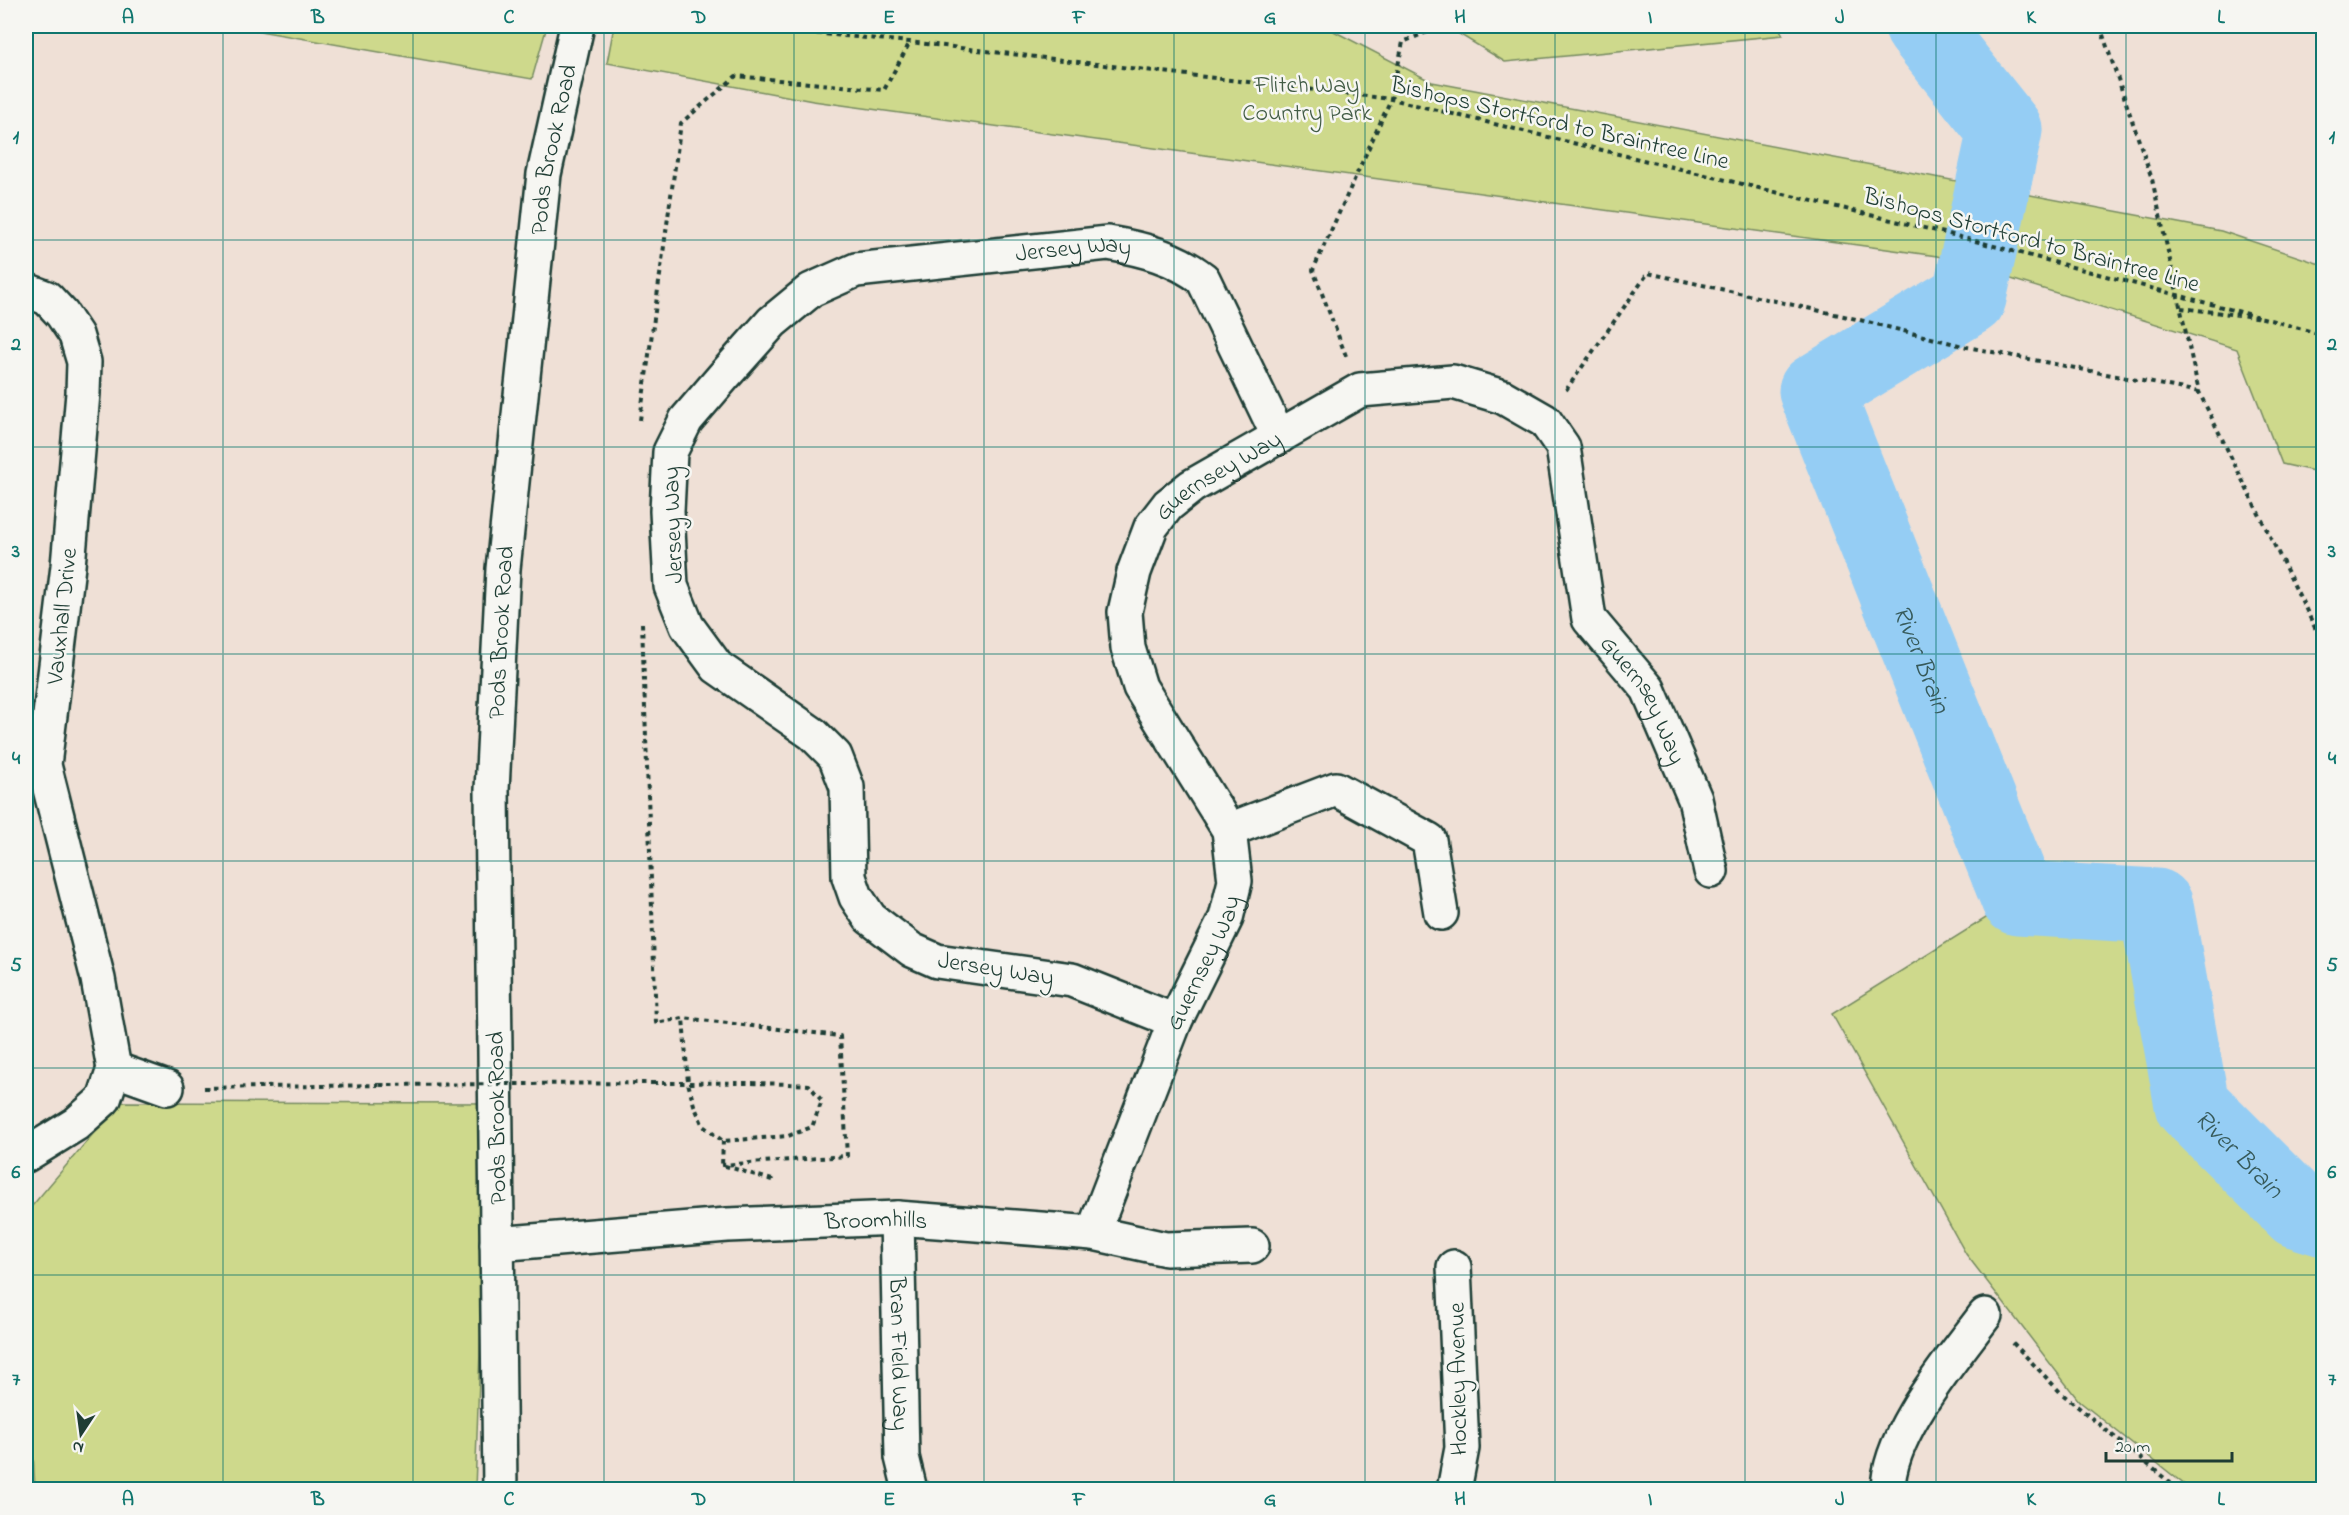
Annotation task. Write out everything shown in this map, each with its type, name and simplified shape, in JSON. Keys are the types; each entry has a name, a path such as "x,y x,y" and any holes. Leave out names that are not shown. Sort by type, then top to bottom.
{"street":[{"name":"Pods Brook Road","path":"500,1490 492,790 502,569 544,174 577,26"},
{"name":"Jersey Way","path":"1175,1021 1072,980 937,961 912,950 870,918 856,897 849,877 846,787 834,756 813,734 717,667 687,626 671,586 667,511 670,452 686,420 723,377 772,322 811,290 856,270 1108,243 1145,249 1186,266 1203,279 1279,437"},
{"name":"Vauxhall Drive","path":"26,290 47,298 62,315 76,335 84,362 68,566 35,766 98,979 114,1069"},
{"name":"Guernsey Way","path":"1093,1233 1175,1021 1226,918 1235,881 1229,830 1140,687 1128,648 1125,612 1134,572 1151,526 1168,505 1192,486 1360,390 1453,382 1503,397 1545,421 1563,447 1589,619 1648,689 1695,799 1711,871"},
{"path":"1229,830 1336,789 1429,840 1441,913"},
{"path":"26,1155 76,1124 104,1099 114,1069 167,1088"},
{"name":"Broomhills","path":"497,1244 727,1225 897,1218 1093,1233 1166,1249 1252,1246"},
{"name":"Bran Field Way","path":"897,1218 902,1457 910,1490"},
{"name":"Hockley Avenue","path":"1454,1490 1462,1448 1455,1267"},
{"path":"1888,1490 1888,1473 1913,1413 1985,1315"}],"path":[{"name":"Bishops Stortford to Braintree Line","path":"736,26 910,42 1391,99 1949,234 2324,335"},
{"path":"1360,390 1312,270 1391,99 1403,42 1442,26"},
{"path":"2100,26 2152,179 2199,392 2324,646"},
{"path":"640,425 681,123 736,76 884,90 910,42"},
{"path":"1545,421 1648,273 1848,317 1966,348 2199,392"},
{"path":"2181,308 2263,318"},
{"path":"642,616 656,1023 682,1018 840,1036 847,1156 722,1165"},
{"path":"167,1088 653,1083 688,1083 809,1085 822,1101 812,1127 788,1136 723,1141 702,1126 688,1083 682,1018"},
{"path":"1985,1315 2061,1393 2179,1490"}],"green space":[{"path":"231,26 547,26 532,79"},
{"name":"Flitch Way Country Park","path":"614,26 1324,26 1432,82 2221,231 2323,265 2323,473 2282,464 2237,349 1937,256 813,101 607,63"},
{"path":"1446,26 1778,26 1783,35 1505,62"},
{"path":"2018,898 2156,906 2192,1105 2298,1211 2323,1219 2323,1489 2190,1489 2079,1401 1966,1254 1832,1014"},
{"path":"120,1102 489,1103 475,1489 35,1489 26,1321 26,1213"}],"waterway":[{"name":"River Brain","path":"1922,26 2005,130 1969,298 1816,391 2018,898 2156,906 2192,1105 2298,1211 2324,1219"}]}
